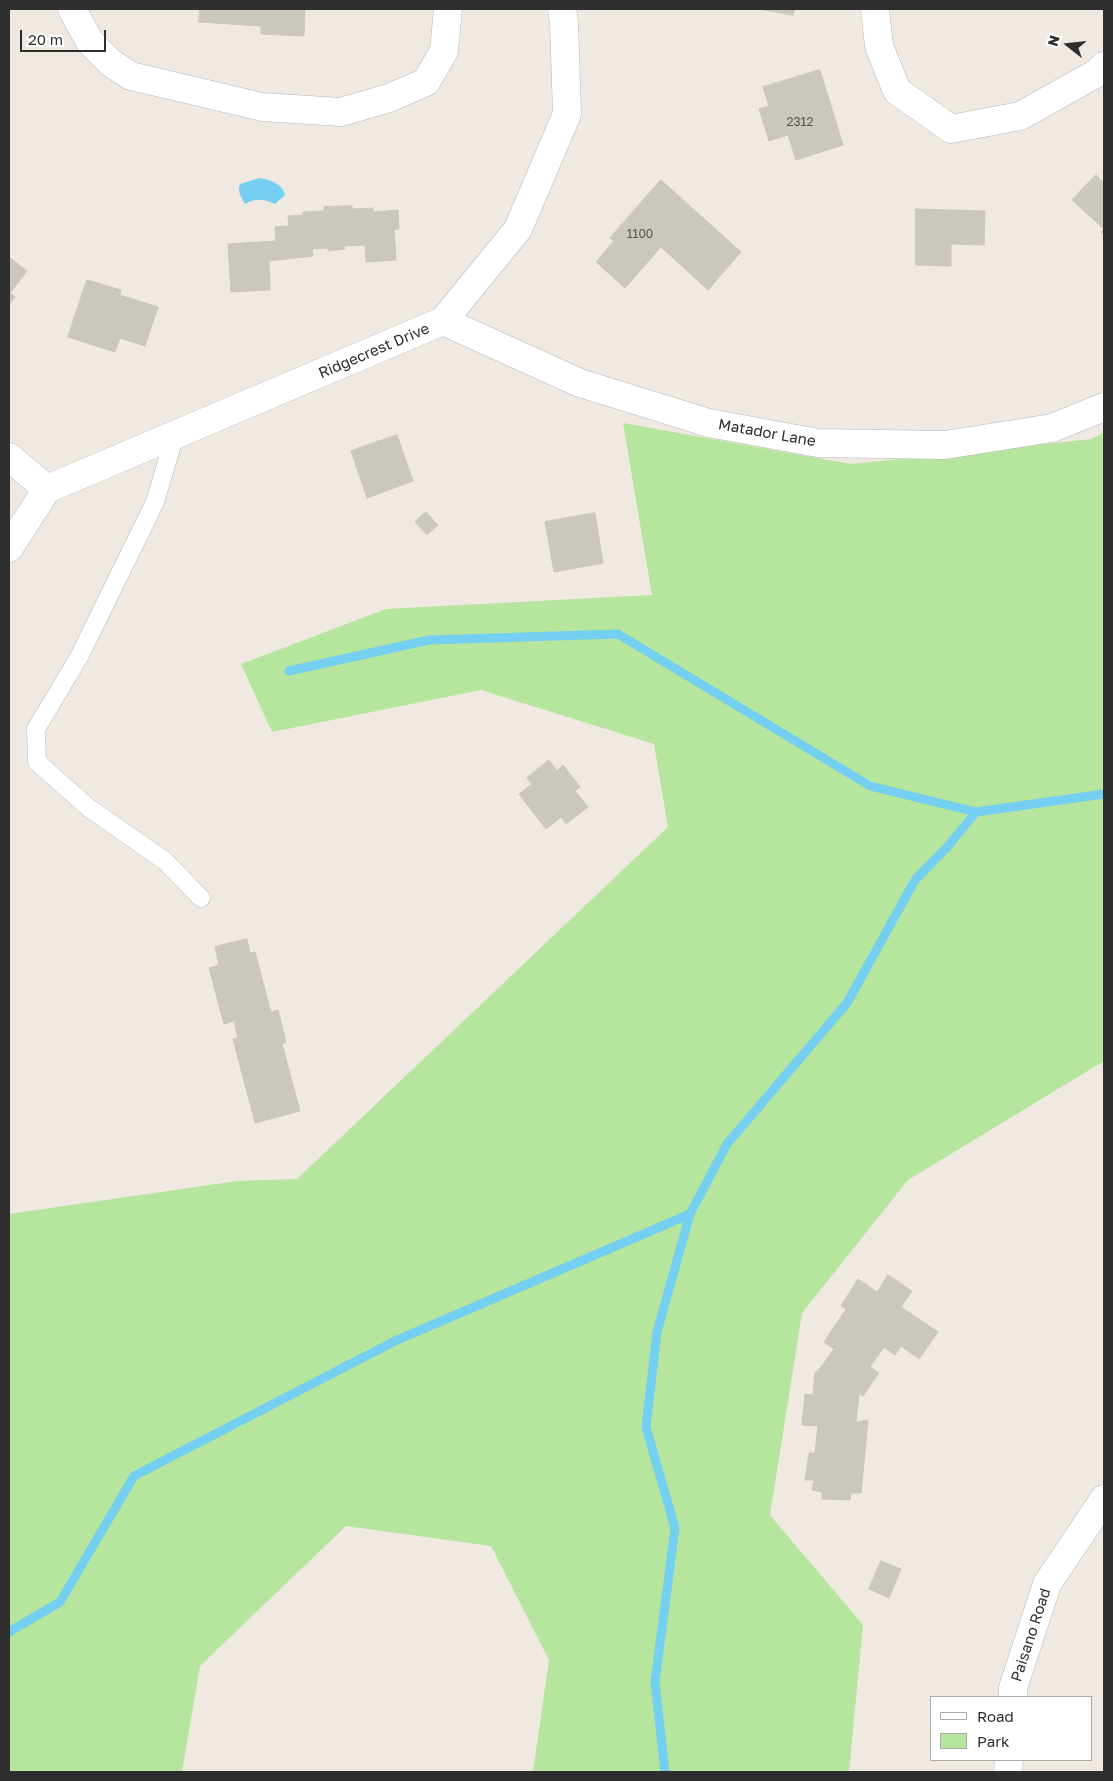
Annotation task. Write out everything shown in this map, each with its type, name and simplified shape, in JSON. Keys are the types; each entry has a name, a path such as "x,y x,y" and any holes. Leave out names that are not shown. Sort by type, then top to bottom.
{"street":[{"path":"72,9 90,42 111,63 132,76 262,108 341,112 388,98 426,82 444,51 448,9"},
{"name":"Ridgecrest Drive","path":"47,489 443,321 518,229 567,114 562,9"},
{"path":"875,9 879,46 897,91 951,129 1020,116 1098,73 1104,66"},
{"name":"Matador Lane","path":"443,321 580,383 709,423 818,442 946,445 1052,428 1104,407"},
{"path":"9,457 47,489 9,548"},
{"name":"Paisano Road","path":"1013,1696 1047,1584 1104,1499"}],"lane":[{"path":"175,435 155,502 80,657 36,729 37,762 89,808 165,861 201,898"}],"green space":[{"path":"623,423 851,464 1092,439 1104,432 1104,1061 908,1180 802,1313 770,1515 863,1625 849,1772 533,1772 549,1660 491,1546 346,1526 200,1666 182,1772 9,1772 9,1214 237,1181 297,1179 668,827 654,744 481,690 272,732 241,664 386,609 652,595"}],"water":[{"path":"260,178 279,185 285,195 275,204 260,200 245,204 239,192 240,184"}],"building":[{"path":"200,9 305,9 304,36 261,34 261,26 199,22"},
{"path":"760,9 795,9 793,15"},
{"path":"820,70 843,145 796,160 788,135 769,141 759,109 769,106 763,87"},
{"path":"1096,175 1104,183 1104,229 1072,200"},
{"path":"661,180 741,252 708,290 661,247 625,288 596,262 614,241 610,238"},
{"path":"352,206 352,209 373,208 373,212 398,210 399,229 394,230 396,260 366,262 365,245 344,246 345,249 328,251 328,248 312,249 313,256 269,261 270,290 231,292 228,244 276,241 275,227 289,226 288,216 303,215 303,212 324,211 324,207"},
{"path":"916,209 985,211 984,245 951,244 951,266 916,265"},
{"path":"9,257 27,271 10,293 15,297 9,305"},
{"path":"87,280 121,290 120,295 158,307 145,346 120,338 115,352 68,337"},
{"path":"397,435 413,481 367,498 351,451"},
{"path":"426,512 438,525 427,535 415,522"},
{"path":"595,513 603,563 554,572 545,522"},
{"path":"549,760 557,771 563,765 580,787 575,791 588,807 566,824 561,817 546,829 519,794 532,784 527,778"},
{"path":"247,939 250,953 255,952 271,1012 278,1010 286,1042 282,1044 300,1111 255,1123 233,1039 238,1038 234,1021 224,1024 209,968 219,965 215,947"},
{"path":"888,1275 912,1291 901,1307 938,1332 919,1359 901,1346 895,1355 884,1347 870,1367 879,1373 863,1396 859,1394 856,1422 868,1420 861,1493 851,1493 850,1500 822,1499 822,1492 812,1490 814,1480 805,1480 809,1453 815,1453 818,1426 802,1425 805,1394 813,1395 815,1373 834,1349 824,1342 846,1309 841,1306 858,1279 877,1292"},
{"path":"881,1561 901,1569 889,1598 869,1589"}],"waterway":[{"path":"289,671 429,640 618,634 870,786 976,812 1104,794"},
{"path":"9,1632 60,1602 134,1476 395,1341 690,1214 727,1144 847,1003 915,880 948,846 976,812"},
{"path":"665,1772 655,1682 675,1528 646,1427 657,1332 690,1214"}]}
